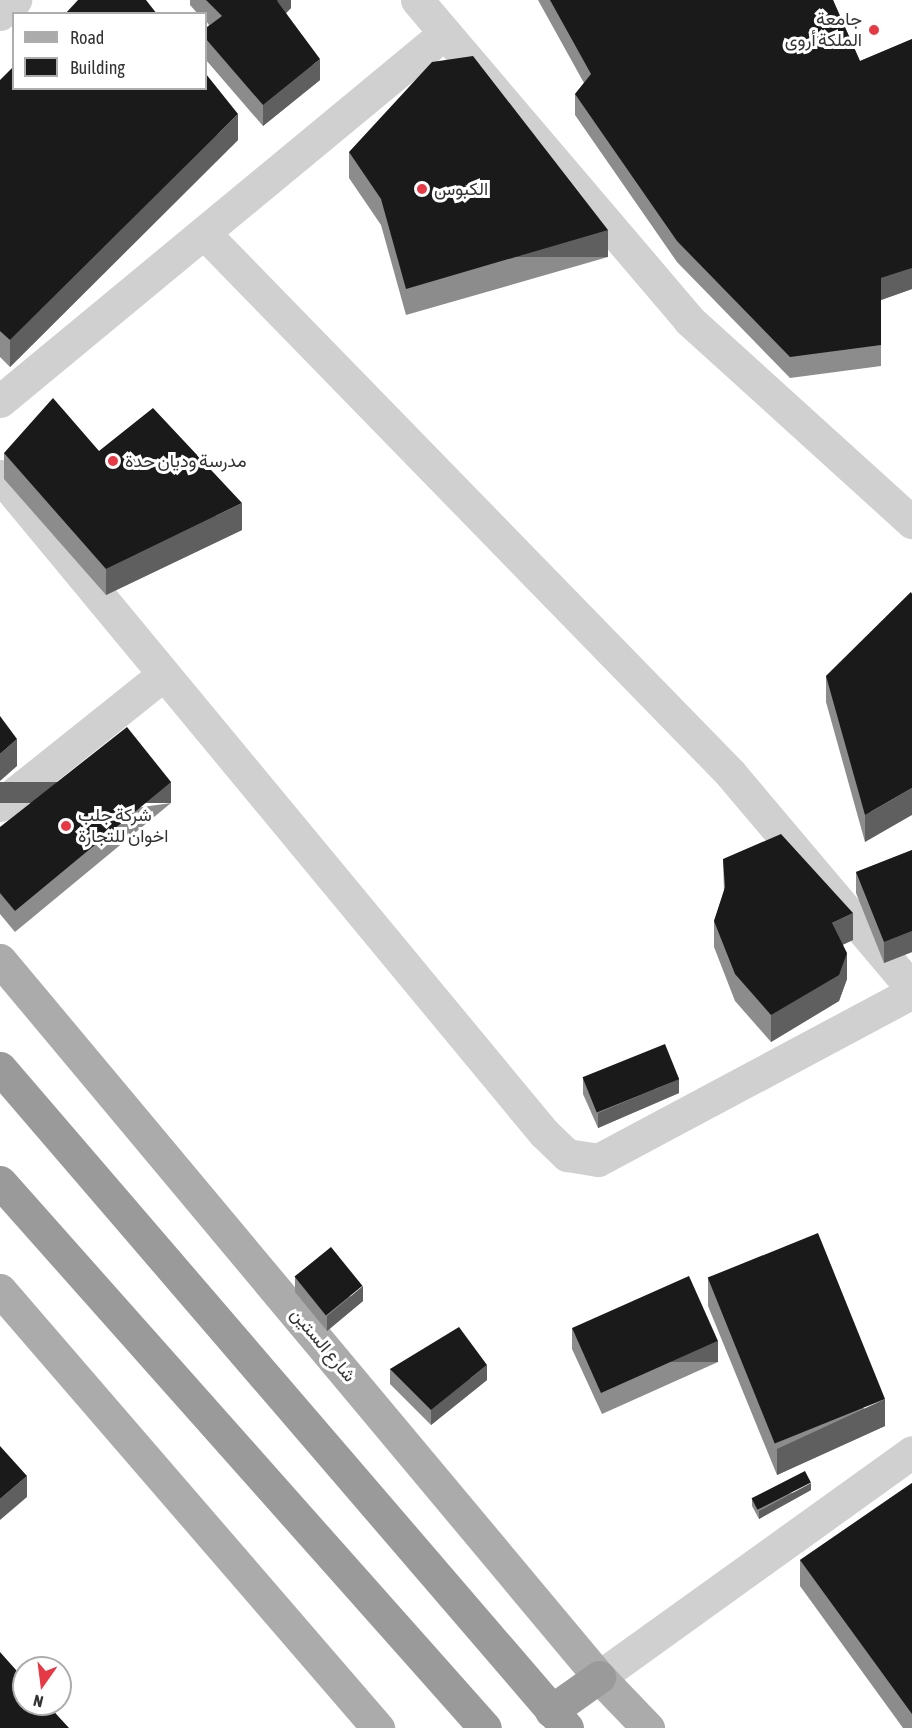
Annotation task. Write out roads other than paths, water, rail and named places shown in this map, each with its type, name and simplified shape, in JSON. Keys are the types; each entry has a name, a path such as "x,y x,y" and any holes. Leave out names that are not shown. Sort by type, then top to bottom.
{"highway":[{"path":"0,1068 559,1719 599,1677"},
{"path":"0,1182 485,1728"}],"main road":[{"name":"شارع الستين","path":"0,960 599,1677 648,1728"},
{"path":"0,1290 378,1728"}],"street":[{"path":"0,14 15,0"},
{"path":"417,0 689,320 912,522"},
{"path":"0,401 445,33"},
{"path":"0,476 544,1133 567,1155 598,1160 912,990 730,773 204,233"},
{"path":"0,805 163,675"},
{"path":"599,1677 912,1452"}],"place":[{"name":"جامعة الملكة أروى","path":"874,30"},
{"name":"الكبوس","path":"422,189"},
{"name":"مدرسة وديان حدة","path":"113,461"},
{"name":"شركة جلب اخوان للتجارة","path":"66,826"}]}
